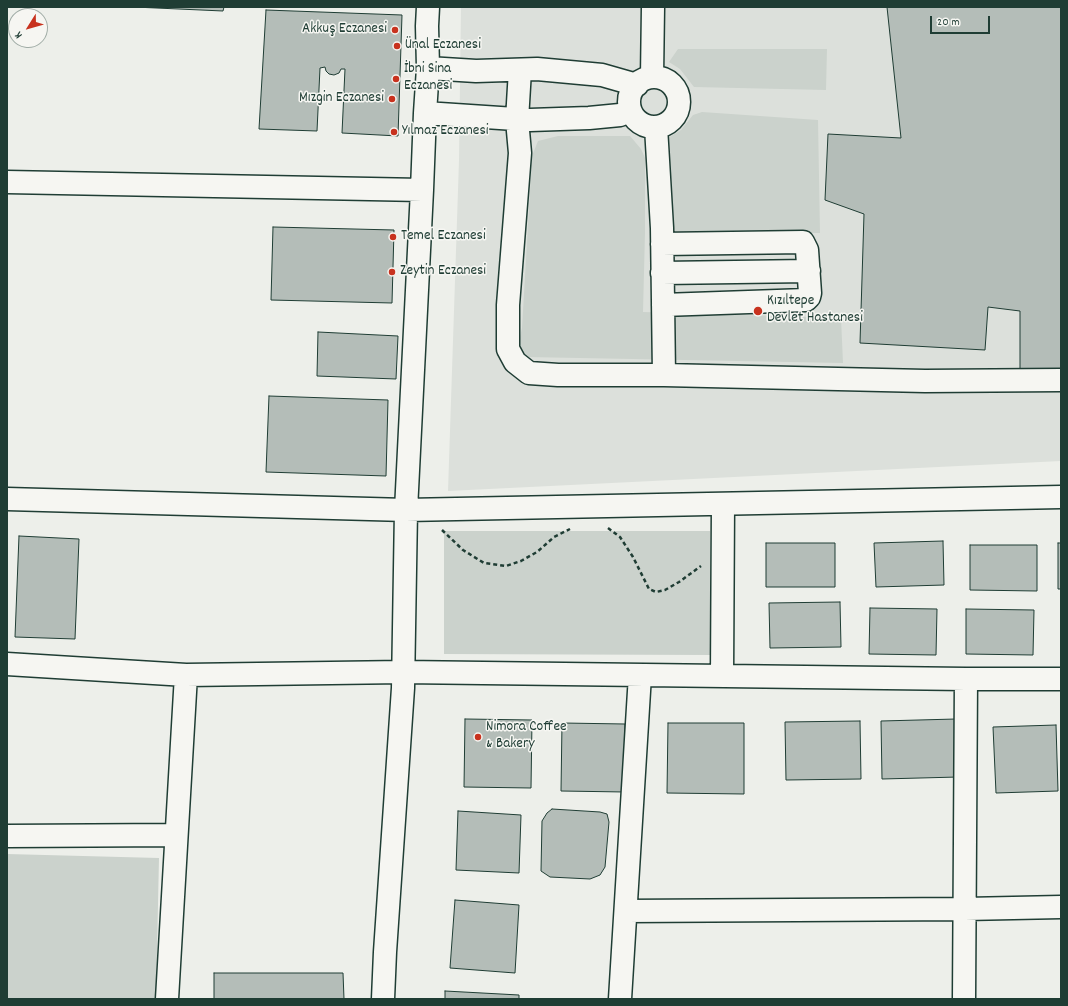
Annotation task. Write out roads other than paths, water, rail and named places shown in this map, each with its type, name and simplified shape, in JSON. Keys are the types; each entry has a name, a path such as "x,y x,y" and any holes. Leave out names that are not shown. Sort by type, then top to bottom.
{"street":[{"path":"383,999 403,688 406,510 428,68 428,7"},
{"path":"428,68 476,71 537,69 602,75 644,81 663,79 670,83 678,97 676,114 665,125 648,127 641,124 630,111 629,103 630,95 634,88 644,81 651,65 653,7"},
{"path":"520,70 517,120 520,153 508,305 508,350 515,362 529,373 558,375 664,375 925,381 1061,380"},
{"path":"425,113 530,120 589,118 620,115 630,111"},
{"path":"656,127 662,244 664,375"},
{"path":"7,182 422,190"},
{"path":"662,244 802,242 808,250 810,292 809,297 806,300 663,305"},
{"path":"662,273 809,271"},
{"path":"7,499 441,510 1061,497"},
{"path":"722,676 723,504"},
{"path":"7,664 186,675 403,672 1061,679"},
{"path":"167,999 186,675"},
{"path":"620,999 640,675"},
{"path":"964,999 966,679"},
{"path":"7,836 176,835"},
{"path":"626,911 1061,907"}],"place":[{"name":"Akkuş Eczanesi","path":"395,30"},
{"name":"Ünal Eczanesi","path":"397,46"},
{"name":"İbni Sina Eczanesi","path":"396,79"},
{"name":"Mızgin Eczanesi","path":"392,99"},
{"name":"Yılmaz Eczanesi","path":"394,132"},
{"name":"Temel Eczanesi","path":"393,237"},
{"name":"Zeytin Eczanesi","path":"392,272"},
{"name":"Kızıltepe Devlet Hastanesi","path":"758,311"},
{"name":"Nimora Coffee & Bakery","path":"478,737"}]}
